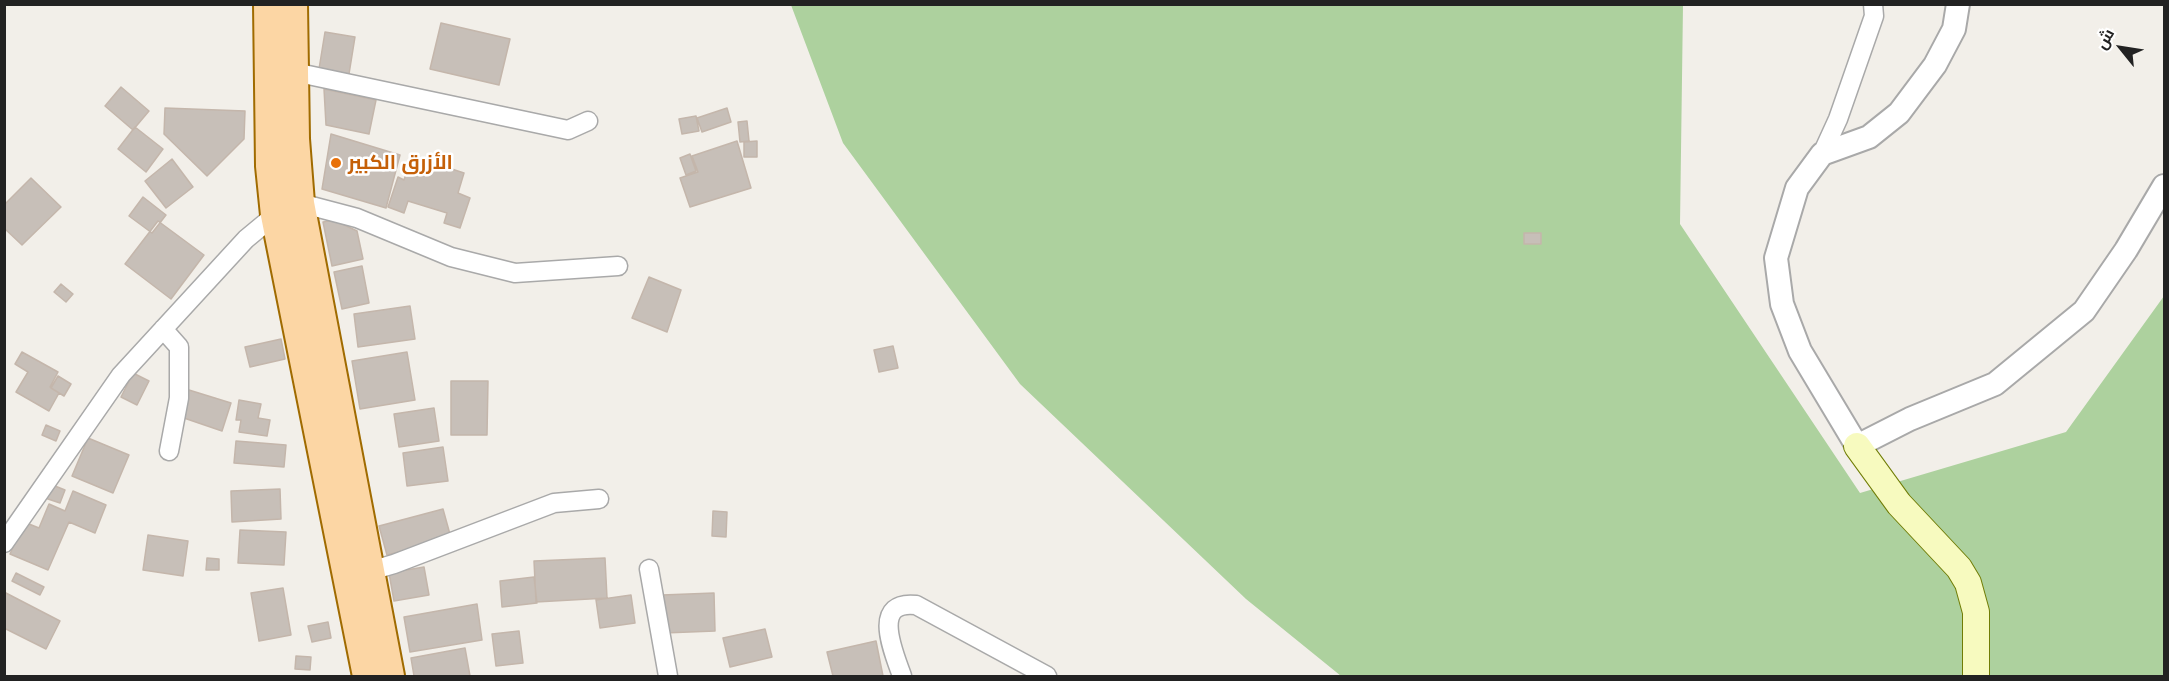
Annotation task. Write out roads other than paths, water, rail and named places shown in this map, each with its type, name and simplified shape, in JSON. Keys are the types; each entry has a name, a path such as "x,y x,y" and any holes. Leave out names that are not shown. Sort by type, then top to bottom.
{"main road":[{"path":"268,4 270,166 287,209 370,570 390,676"},
{"path":"293,4 294,72 287,209 367,676"},
{"path":"1857,446 1899,504 1959,568 1968,583 1976,612 1976,676"}],"street":[{"path":"1874,4 1874,16 1838,119 1822,154 1797,188 1776,258 1782,304 1800,351 1857,446 1910,419 1995,384 2084,311 2126,250 2164,186"},
{"path":"1822,154 1869,137 1899,114 1935,65 1954,29 1958,4"},
{"path":"294,72 568,130 588,121"},
{"path":"4,543 121,375 246,239 287,209 357,218 451,257 515,273 618,266"},
{"path":"163,329 179,347 179,398 169,451"},
{"path":"370,570 393,564 554,503 599,499"},
{"path":"649,569 668,676"},
{"path":"902,676 887,633 894,610 900,604 916,605 1047,676"}],"place":[{"name":"الأزرق الكبير","path":"336,163"}]}
